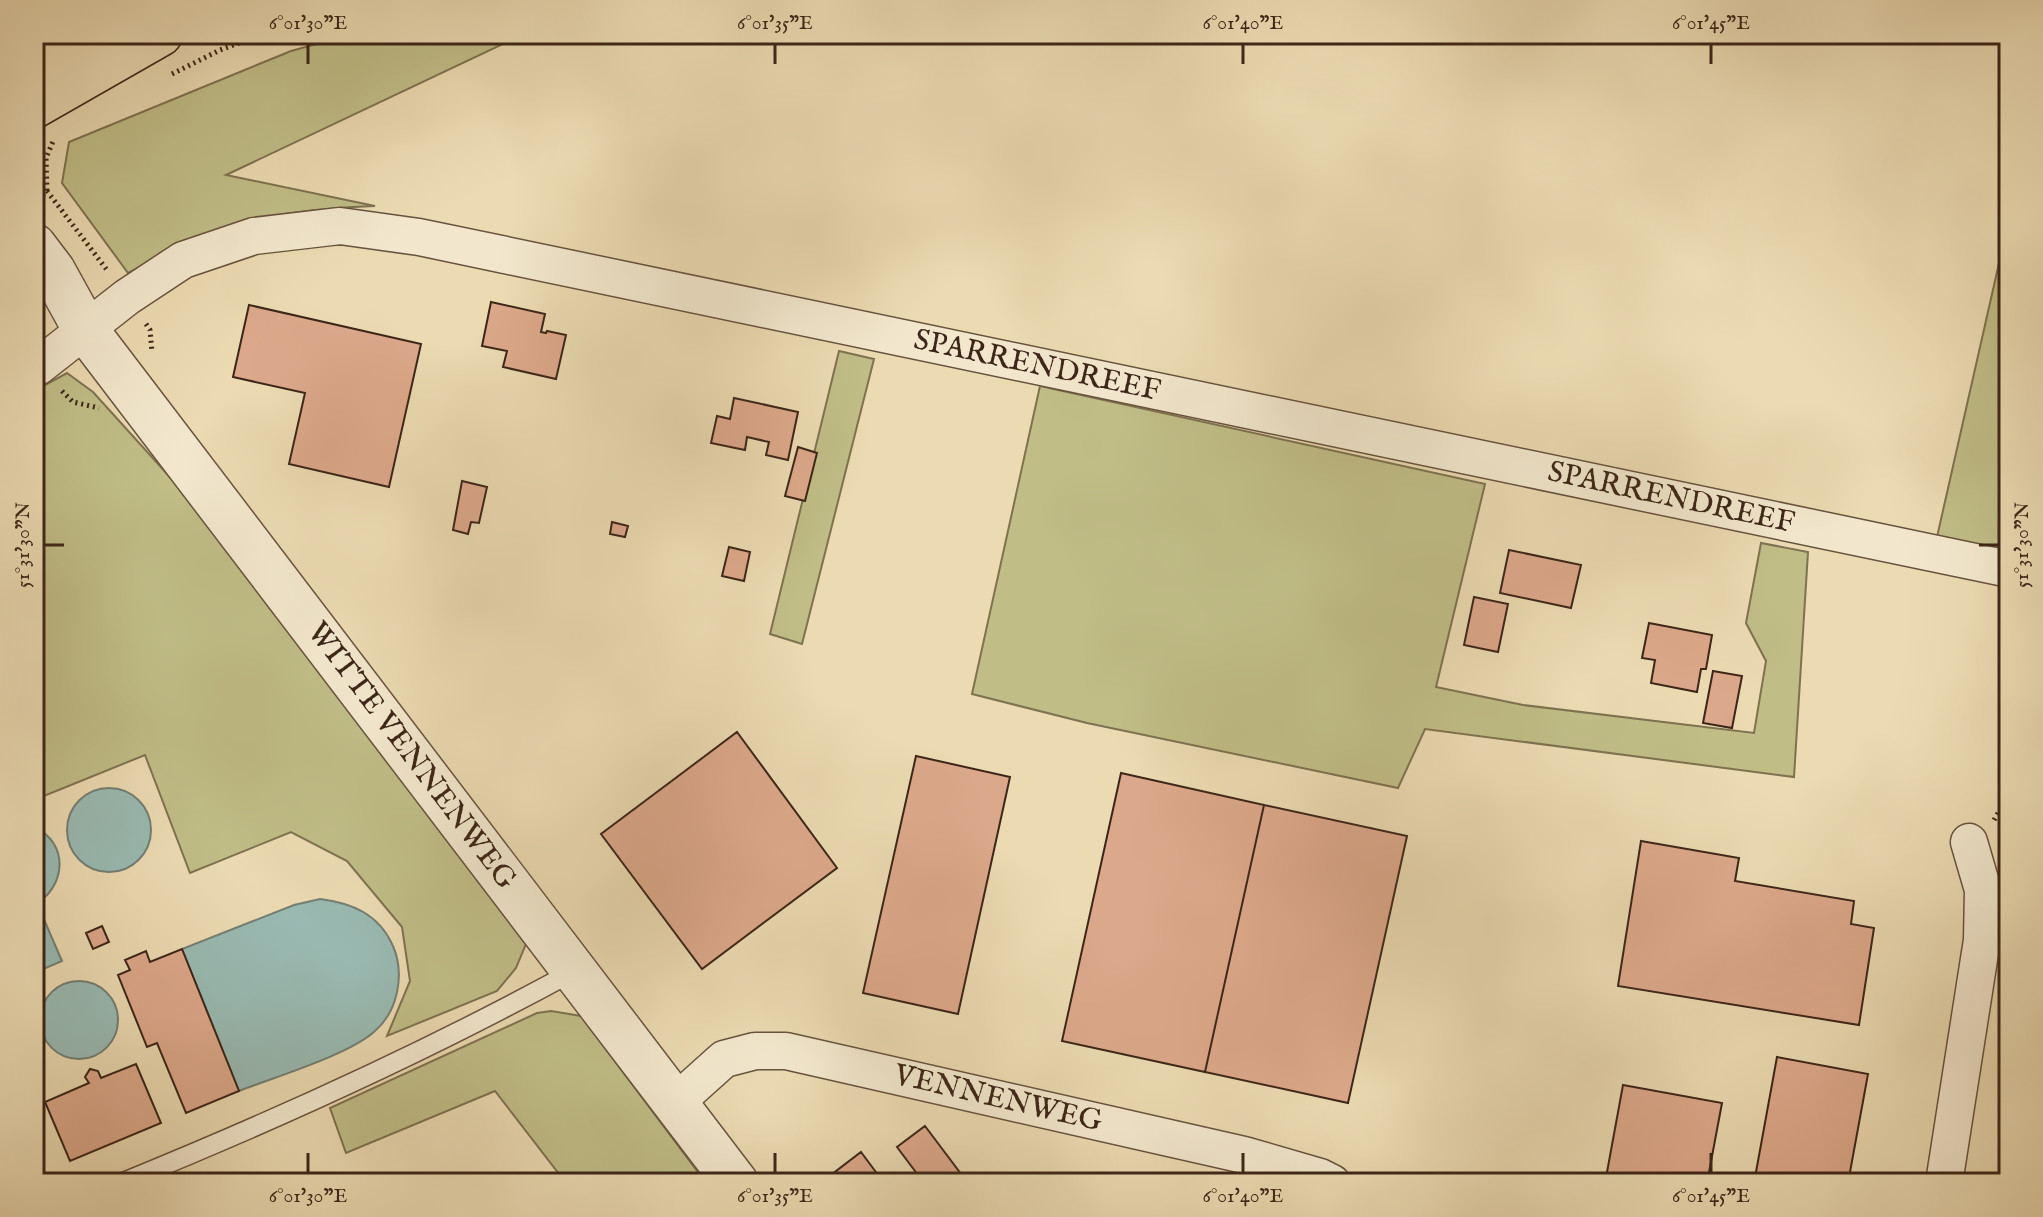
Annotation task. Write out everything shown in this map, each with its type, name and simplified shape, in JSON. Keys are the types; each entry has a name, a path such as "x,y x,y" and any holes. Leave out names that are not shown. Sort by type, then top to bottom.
{"main road":[{"path":"34,66 112,34"},
{"path":"34,106 160,34"}],"street":[{"name":"SPARRENDREEF","path":"85,329 183,260 254,236 340,226 419,237 2009,569"},
{"name":"WITTE VENNENWEG","path":"34,246 53,271 85,329 736,1183"},
{"name":"WITTE VENNENWEG","path":"34,290 85,329"},
{"path":"37,367 85,329"},
{"path":"1944,1183 1982,940 1983,890 1969,842"},
{"name":"VENNENWEG","path":"675,1103 724,1059 755,1051 786,1051 1244,1155 1332,1183"}],"lane":[{"path":"121,1183 265,1124 507,1008 574,971"}],"path":[{"path":"34,203 47,191 127,297"}],"shaded area":[{"path":"353,34 524,34 226,175 375,206 295,212 237,224 205,234 128,273 62,183 69,142 291,51"},
{"path":"2009,219 2009,552 1937,537"},
{"path":"839,351 874,359 802,644 770,634"},
{"path":"67,373 93,392 178,486 526,944 516,968 497,991 387,1036 410,981 402,927 347,861 291,832 190,873 145,755 34,800 34,391"},
{"path":"1040,386 1485,484 1436,687 1523,705 1754,733 1766,661 1746,623 1761,543 1808,552 1794,777 1425,729 1398,788 1087,723 972,694"},
{"path":"551,1011 581,1016 706,1183 566,1183 495,1091 346,1153 330,1108 537,1013"}],"water":[{"path":"101,788 117,788 133,795 144,806 151,830 148,846 139,860 117,872 101,872 85,865 74,854 67,838 67,822 74,806 85,795"},
{"path":"34,827 46,834 54,844 60,866 53,888 34,905"},
{"path":"320,899 363,912 387,935 397,957 399,980 394,1003 375,1031 348,1049 239,1091 182,949 294,905"},
{"path":"39,908 62,961 34,973 34,910"},
{"path":"79,981 94,984 107,992 115,1005 118,1020 115,1035 107,1048 94,1056 79,1059 64,1056 51,1048 43,1035 40,1020 43,1005 51,992 64,984"}],"building":[{"path":"491,302 545,314 541,332 566,335 556,379 503,367 507,351 482,346"},
{"path":"249,305 421,344 389,487 289,464 305,393 233,377"},
{"path":"734,398 798,412 788,460 766,455 769,442 747,437 745,450 711,443 717,416 730,419"},
{"path":"798,447 817,453 805,501 785,496"},
{"path":"462,481 487,487 479,523 471,522 468,534 453,530"},
{"path":"612,522 628,526 625,537 610,534"},
{"path":"729,547 750,552 744,581 722,576"},
{"path":"1509,550 1581,565 1571,608 1500,593"},
{"path":"1474,597 1508,604 1498,652 1464,645"},
{"path":"1649,623 1712,635 1706,669 1701,669 1697,692 1651,683 1655,660 1642,658"},
{"path":"1713,671 1742,676 1732,728 1703,723"},
{"path":"737,732 837,868 702,969 601,834"},
{"path":"916,756 1010,777 958,1014 863,993"},
{"path":"1121,773 1264,805 1205,1072 1062,1041"},
{"path":"1264,805 1407,836 1348,1103 1205,1072"},
{"path":"1641,841 1739,858 1735,881 1854,901 1851,924 1874,928 1859,1025 1618,986"},
{"path":"102,926 109,942 93,949 86,933"},
{"path":"182,949 239,1091 186,1113 157,1043 147,1047 118,975 130,970 125,960 146,951 150,962"},
{"path":"1777,1057 1868,1074 1848,1183 1754,1183"},
{"path":"136,1064 161,1123 70,1161 45,1102 89,1083 85,1077 90,1069 98,1071 101,1078"},
{"path":"1623,1085 1722,1103 1707,1183 1605,1183"},
{"path":"925,1126 967,1182 924,1183 897,1147"},
{"path":"861,1152 884,1183 831,1183 827,1178"}]}
